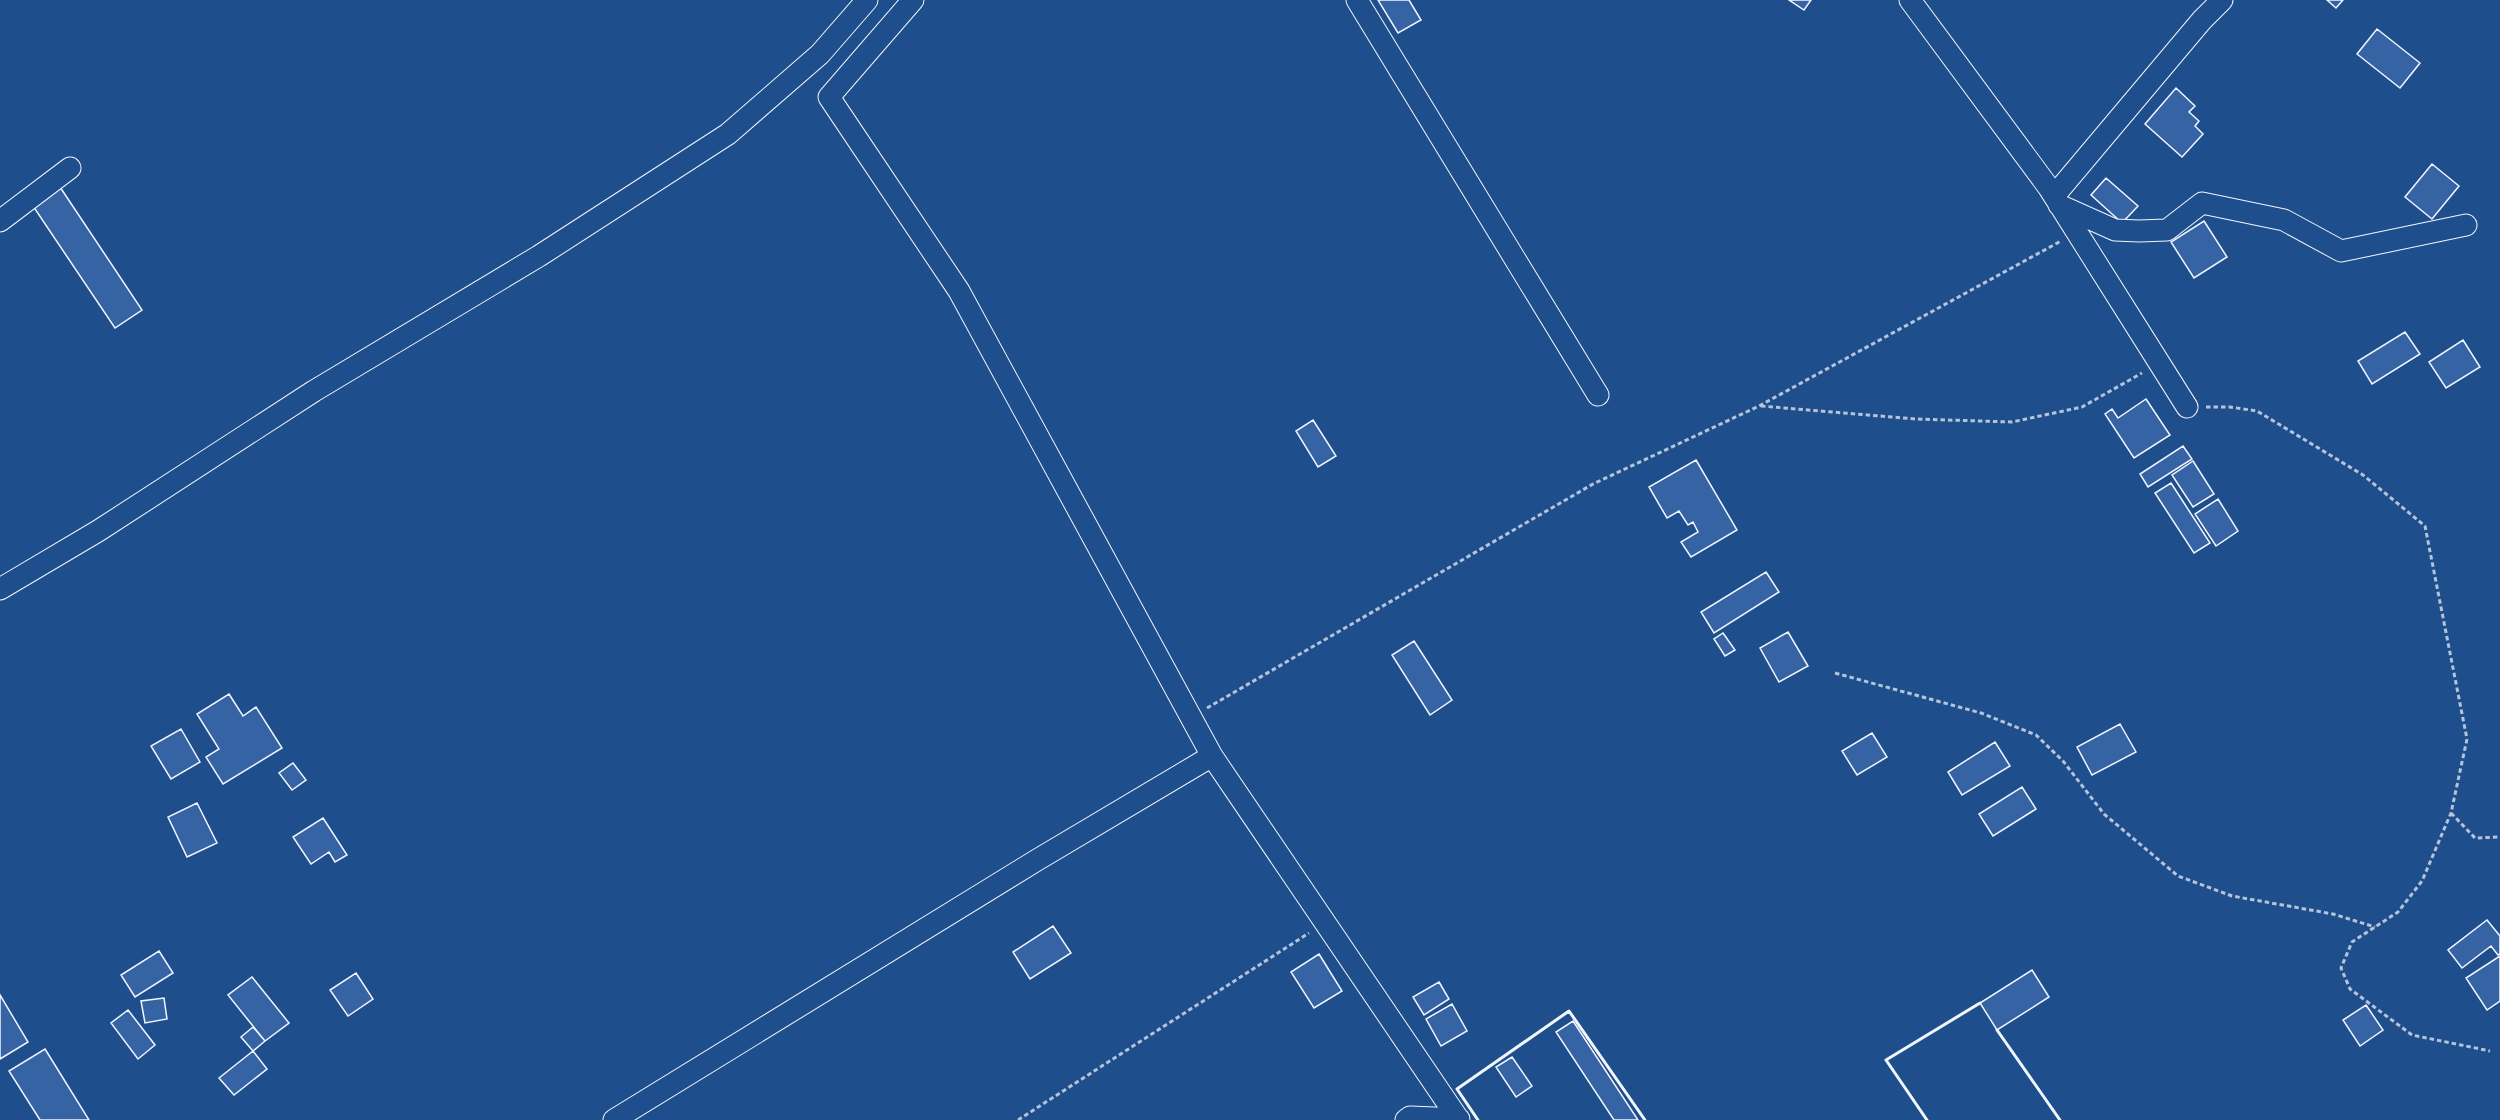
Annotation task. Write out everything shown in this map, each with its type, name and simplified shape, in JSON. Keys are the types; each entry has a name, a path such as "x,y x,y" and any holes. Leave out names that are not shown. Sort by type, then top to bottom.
{"street":[{"path":"0,589 98,531 314,391 539,256 728,134 820,54 867,0"},
{"path":"913,0 829,98 959,291 1189,718 1212,756 1459,1120"},
{"path":"1357,0 1598,395"},
{"path":"1910,0 2056,200 2187,407"},
{"path":"2056,200 2202,20 2222,0"},
{"path":"0,221 70,168"},
{"path":"2056,200 2115,230 2139,231 2168,230 2202,203 2284,220 2341,251 2466,225"},
{"path":"614,1120 1037,860 1212,756"},
{"path":"1406,1120 1410,1117 1459,1120"}],"path":[{"path":"1189,718 1593,484 1759,406 2076,232"},
{"path":"1759,406 1916,419 2012,422 2082,407 2159,364"},
{"path":"2187,407 2230,407 2257,411 2363,474 2425,526 2467,739 2451,813 2422,881 2398,912 2352,942 2341,968 2350,989 2412,1035 2490,1051"},
{"path":"1835,673 1982,712 2036,735 2063,761 2104,814 2178,876 2232,896 2333,914 2375,927"},
{"path":"2451,813 2475,838 2500,837"},
{"path":"1018,1120 1325,922"}],"building":[{"path":"1378,0 1409,0 1421,20 1398,33"},
{"path":"1789,0 1811,0 1804,10"},
{"path":"2327,0 2343,0 2336,8"},
{"path":"2377,29 2420,63 2400,88 2357,54"},
{"path":"2176,88 2195,106 2189,112 2199,121 2195,126 2203,134 2182,157 2145,124"},
{"path":"2432,164 2459,186 2432,219 2405,197"},
{"path":"2106,178 2138,206 2122,223 2091,195"},
{"path":"60,187 142,310 115,328 33,206"},
{"path":"2204,221 2227,257 2194,278 2171,242"},
{"path":"2405,332 2420,354 2372,384 2358,361"},
{"path":"2463,340 2480,367 2446,388 2429,362"},
{"path":"2146,399 2170,435 2134,458 2105,414 2112,409 2118,418"},
{"path":"1313,420 1336,456 1318,467 1296,431"},
{"path":"2183,446 2192,459 2148,487 2140,474"},
{"path":"1696,460 1737,530 1691,557 1681,542 1698,532 1693,522 1688,525 1679,511 1667,518 1649,487"},
{"path":"2193,461 2214,494 2193,507 2172,475"},
{"path":"2171,483 2210,543 2194,553 2155,493"},
{"path":"2218,499 2238,531 2216,546 2195,514"},
{"path":"1766,572 1779,592 1714,633 1701,612"},
{"path":"1788,632 1808,666 1779,682 1760,648"},
{"path":"1723,633 1735,650 1725,656 1714,639"},
{"path":"1414,641 1452,700 1430,715 1392,655"},
{"path":"229,694 243,716 256,707 282,748 223,784 206,757 219,749 197,714"},
{"path":"2120,724 2136,752 2092,775 2077,747"},
{"path":"181,729 200,762 171,779 151,746"},
{"path":"1872,733 1887,757 1857,775 1842,751"},
{"path":"1995,742 2010,766 1962,795 1948,772"},
{"path":"293,763 306,780 292,790 279,773"},
{"path":"2022,787 2036,809 1993,836 1979,814"},
{"path":"197,803 217,843 187,857 168,817"},
{"path":"323,818 347,855 335,862 329,852 311,864 293,837"},
{"path":"2487,920 2500,936 2500,954 2498,955 2491,946 2462,968 2448,950"},
{"path":"1053,926 1071,953 1030,979 1013,952"},
{"path":"159,951 173,973 135,997 121,975"},
{"path":"1319,954 1342,991 1314,1008 1291,972"},
{"path":"2500,956 2500,1001 2487,1010 2466,978"},
{"path":"2032,970 2049,997 1997,1030 1980,1003"},
{"path":"356,973 373,999 348,1016 330,990"},
{"path":"252,977 289,1023 265,1041 228,995"},
{"path":"1439,982 1449,999 1424,1015 1413,997"},
{"path":"0,995 28,1042 0,1059"},
{"path":"164,998 167,1019 145,1023 141,1001"},
{"path":"1452,1004 1467,1031 1441,1046 1426,1019"},
{"path":"2366,1005 2383,1030 2360,1046 2343,1020"},
{"path":"128,1010 155,1045 138,1059 111,1023"},
{"path":"1573,1021 1638,1120 1614,1120 1556,1032"},
{"path":"253,1027 265,1041 253,1051 241,1037"},
{"path":"45,1049 89,1120 40,1120 9,1071"},
{"path":"253,1051 267,1069 234,1095 219,1078"},
{"path":"1512,1057 1532,1086 1516,1097 1496,1067"}],"wall":[{"path":"1927,1120 1886,1060 1980,1003"},
{"path":"1478,1120 1457,1089 1569,1011 1645,1120"},
{"path":"1997,1030 2060,1120"}]}
